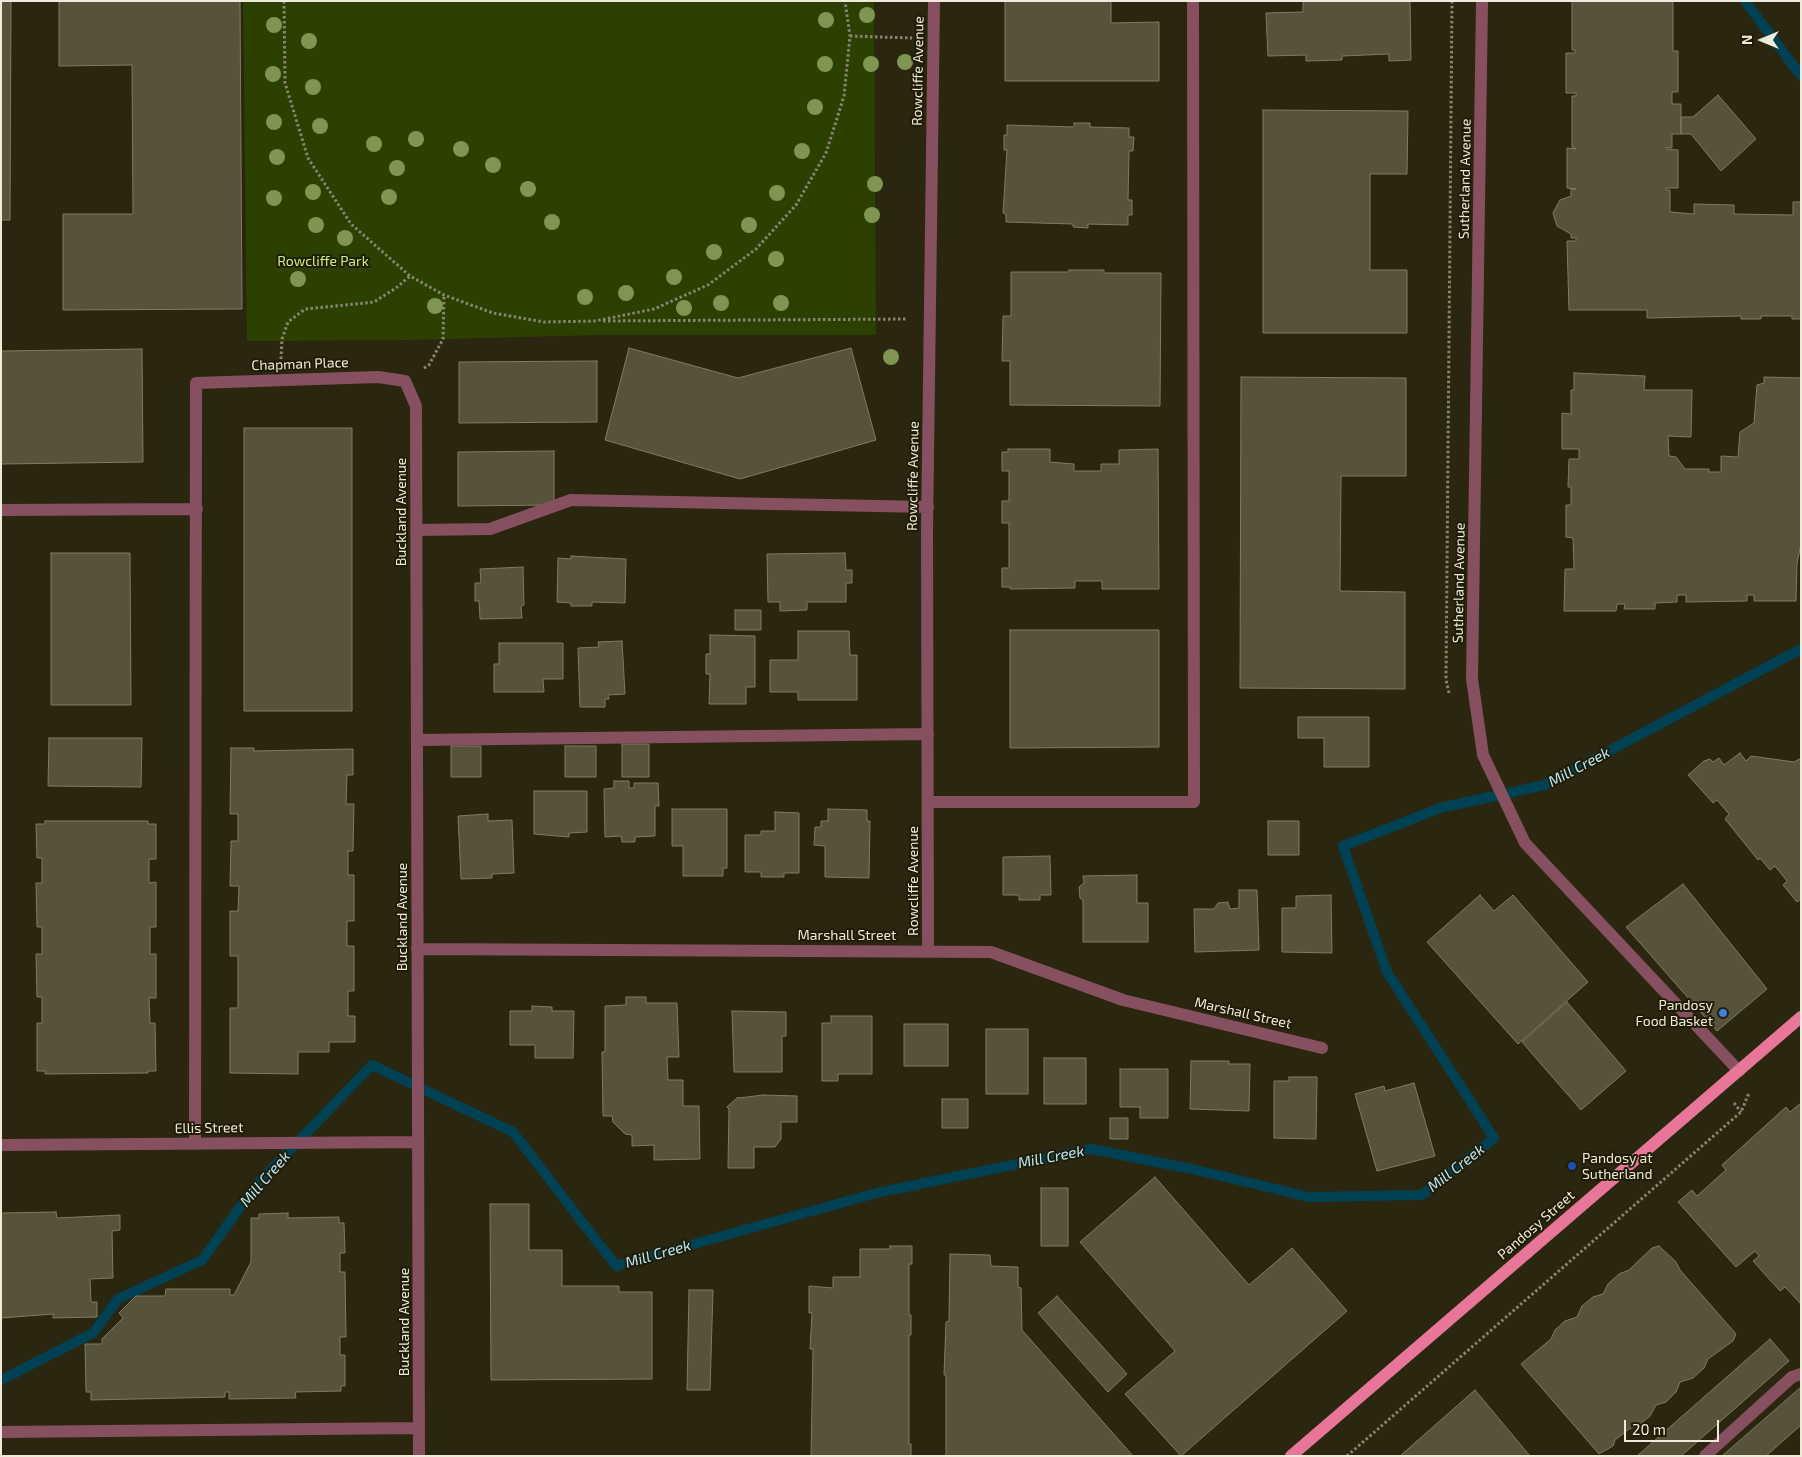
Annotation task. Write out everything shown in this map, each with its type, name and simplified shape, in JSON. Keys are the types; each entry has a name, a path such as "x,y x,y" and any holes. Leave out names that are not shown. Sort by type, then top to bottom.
{"main road":[{"name":"Pandosy Street","path":"1291,1456 1801,1018"}],"street":[{"name":"Rowcliffe Avenue","path":"928,950 928,507 934,1"},
{"path":"928,802 1194,802 1193,1"},
{"name":"Sutherland Avenue","path":"1482,1 1472,678 1483,755 1525,843 1739,1071"},
{"name":"Chapman Place","path":"196,509 196,383 378,377 405,381"},
{"name":"Buckland Avenue","path":"405,381 416,406 419,1456"},
{"path":"416,530 490,529 571,500 928,507"},
{"path":"1,510 196,509 195,1144"},
{"path":"417,740 928,734"},
{"name":"Marshall Street","path":"418,949 928,950 991,952 1123,1000 1322,1048"},
{"name":"Ellis Street","path":"1,1145 418,1142"},
{"path":"1705,1456 1792,1377 1801,1374"},
{"path":"1,1432 419,1428"}],"path":[{"path":"284,1 285,83 308,158 351,224 410,276 444,295 493,313 544,322 930,319"},
{"path":"595,321 654,309 708,285 756,249 796,205 826,153 844,96 850,36 845,1"},
{"path":"1450,699 1446,670 1452,1"},
{"path":"850,36 934,39"},
{"path":"281,379 282,339 288,322 305,309 374,302 396,288 410,276"},
{"path":"405,381 428,366 443,339 444,295"},
{"path":"1347,1456 1742,1112"}],"green space":[{"name":"Rowcliffe Park","path":"243,1 874,1 876,335 599,335 407,340 247,341"}],"building":[{"path":"1,1 11,1 10,220 1,220"},
{"path":"59,1 240,1 242,309 63,310 63,214 133,214 132,65 59,66"},
{"path":"1005,1 1111,1 1111,23 1159,22 1159,81 1005,81"},
{"path":"1303,1 1410,1 1411,60 1389,61 1389,54 1342,56 1342,60 1306,61 1306,55 1268,56 1266,13 1303,12"},
{"path":"1572,1 1673,1 1673,51 1678,51 1678,92 1672,92 1672,104 1681,104 1681,134 1672,134 1672,148 1666,147 1666,149 1678,150 1678,188 1666,188 1666,190 1670,190 1670,212 1694,214 1694,204 1734,205 1734,214 1793,215 1793,202 1801,202 1801,319 1792,319 1792,316 1761,316 1761,319 1741,319 1741,316 1647,318 1647,310 1569,310 1567,241 1576,241 1576,238 1571,238 1571,234 1557,226 1553,213 1560,200 1571,196 1571,189 1576,189 1567,188 1567,148 1576,149 1572,147 1572,96 1576,96 1576,93 1566,93 1566,53 1575,53 1575,50 1572,50"},
{"path":"1718,95 1756,139 1721,171 1691,134 1681,134 1681,117 1693,117"},
{"path":"1263,110 1408,111 1407,174 1370,174 1370,270 1407,270 1407,333 1263,333"},
{"path":"1074,123 1090,123 1090,127 1129,128 1129,137 1134,137 1133,151 1129,151 1128,200 1132,200 1132,215 1128,215 1128,225 1088,224 1088,228 1073,227 1073,224 1006,222 1006,214 1003,213 1007,150 1004,150 1004,135 1007,135 1007,125 1074,127"},
{"path":"1069,270 1104,270 1104,273 1161,273 1160,406 1010,405 1010,361 1002,361 1003,316 1011,316 1011,272 1069,272"},
{"path":"629,348 738,378 851,348 876,440 740,479 605,440"},
{"path":"142,349 143,462 1,464 1,351"},
{"path":"597,361 597,422 459,423 459,362"},
{"path":"1574,373 1645,376 1644,390 1692,390 1691,437 1668,436 1669,456 1676,457 1685,469 1709,469 1709,472 1721,472 1721,456 1738,457 1740,432 1754,423 1757,385 1764,383 1764,377 1801,378 1801,544 1797,563 1796,601 1754,601 1754,595 1747,595 1747,601 1686,602 1686,595 1677,595 1677,602 1655,603 1655,609 1624,609 1625,604 1617,604 1616,611 1564,611 1565,569 1574,569 1573,538 1566,537 1566,505 1571,505 1571,487 1568,487 1569,459 1579,459 1579,449 1562,449 1562,413 1571,414 1571,390 1574,390"},
{"path":"1241,377 1406,378 1406,476 1341,476 1340,591 1405,592 1405,689 1240,688"},
{"path":"244,428 352,428 352,711 244,711"},
{"path":"1008,449 1050,449 1050,462 1074,464 1074,471 1101,471 1101,464 1119,464 1119,450 1158,449 1159,589 1102,589 1102,581 1075,581 1075,588 1010,589 1010,587 1002,587 1002,568 1009,568 1009,523 1002,523 1002,501 1009,501 1009,471 1002,471 1002,452 1008,452"},
{"path":"554,451 554,505 458,506 458,452"},
{"path":"51,553 130,553 131,705 51,705"},
{"path":"845,553 846,570 852,570 852,583 846,583 846,602 807,602 807,610 780,611 780,602 768,602 767,554"},
{"path":"571,556 626,559 625,603 592,602 592,606 571,606 571,603 557,602 558,558 571,559"},
{"path":"523,567 524,605 521,606 522,618 480,619 479,601 475,601 475,583 481,583 480,569"},
{"path":"735,610 761,610 761,630 735,630"},
{"path":"1010,630 1159,630 1159,747 1010,748"},
{"path":"798,631 849,631 850,655 857,655 857,700 798,700 798,692 770,692 770,660 798,660"},
{"path":"710,635 755,636 755,687 746,687 746,704 709,704 710,674 706,674 706,654 710,654"},
{"path":"622,641 625,694 608,695 609,699 605,699 605,707 580,707 578,648 599,647 598,642"},
{"path":"499,643 563,643 563,679 543,679 544,692 494,692 494,664 499,664"},
{"path":"1298,717 1369,717 1369,767 1324,767 1324,738 1298,738"},
{"path":"49,738 142,738 141,787 48,786"},
{"path":"622,744 649,744 649,777 622,777"},
{"path":"451,746 481,746 481,777 451,777"},
{"path":"565,746 596,746 596,777 565,777"},
{"path":"231,748 254,748 254,751 353,749 353,775 347,775 346,804 354,804 353,851 348,851 348,875 354,875 354,921 347,921 347,946 354,946 354,991 348,991 348,1016 355,1016 355,1042 329,1042 329,1052 298,1052 298,1074 230,1073 230,1008 238,1008 238,956 230,956 230,911 238,911 239,886 230,886 231,841 238,841 238,814 230,814"},
{"path":"1740,753 1746,761 1751,756 1794,762 1801,758 1801,899 1797,902 1783,885 1787,881 1775,866 1770,870 1760,858 1758,860 1725,819 1729,814 1717,800 1713,803 1688,775 1704,761 1710,759 1713,762 1719,758 1724,765"},
{"path":"614,781 629,781 629,788 634,788 634,783 658,783 659,806 655,806 655,836 635,837 635,842 622,842 621,836 605,837 604,789 614,788"},
{"path":"534,791 587,791 587,832 569,833 569,837 534,834"},
{"path":"672,809 727,809 727,868 723,868 723,876 683,876 683,846 672,846"},
{"path":"828,809 867,810 867,821 870,821 869,878 825,877 825,846 814,845 815,827 821,827 821,821 828,821"},
{"path":"775,812 799,813 799,873 784,873 784,877 761,877 761,872 745,872 745,835 761,835 761,831 775,831"},
{"path":"488,814 488,821 512,820 514,873 492,874 492,878 461,879 458,816"},
{"path":"45,821 148,821 148,824 156,824 156,859 149,859 149,883 156,882 156,927 150,927 150,954 156,954 156,998 149,998 150,1023 155,1023 156,1071 148,1071 148,1073 45,1074 45,1071 37,1071 37,1023 42,1023 42,997 37,997 36,954 42,954 42,927 37,927 36,883 42,883 42,858 37,858 36,824 45,824"},
{"path":"1268,821 1299,821 1299,855 1268,855"},
{"path":"1050,856 1051,895 1040,895 1040,900 1019,900 1019,895 1003,895 1003,857"},
{"path":"1137,875 1137,903 1148,903 1148,942 1083,942 1083,900 1080,898 1079,887 1084,883 1083,876"},
{"path":"1683,884 1767,989 1717,1031 1626,927"},
{"path":"1239,890 1257,890 1259,950 1195,952 1194,909 1214,909 1218,903 1228,902 1230,909 1239,908"},
{"path":"1331,895 1332,953 1282,952 1282,908 1296,908 1296,896"},
{"path":"1480,895 1494,911 1513,895 1588,982 1518,1044 1427,942"},
{"path":"626,997 646,997 646,1003 677,1003 679,1057 667,1057 668,1080 683,1080 683,1106 699,1106 700,1159 654,1160 654,1145 632,1146 632,1135 625,1134 613,1122 612,1116 603,1116 602,1052 605,1052 605,1006 626,1005"},
{"path":"1567,1002 1626,1071 1581,1110 1522,1042"},
{"path":"532,1006 552,1007 552,1011 574,1011 573,1058 535,1058 535,1045 510,1045 510,1011 532,1011"},
{"path":"732,1011 786,1012 786,1036 782,1036 782,1072 734,1072"},
{"path":"831,1016 872,1016 872,1074 838,1074 838,1081 822,1081 822,1023 831,1023"},
{"path":"904,1024 948,1024 948,1066 904,1066"},
{"path":"986,1029 1028,1029 1028,1094 986,1094"},
{"path":"1044,1058 1086,1058 1086,1104 1044,1104"},
{"path":"1191,1061 1229,1061 1229,1064 1250,1064 1249,1111 1190,1109"},
{"path":"1120,1069 1168,1069 1168,1118 1140,1118 1140,1107 1120,1107"},
{"path":"1289,1077 1317,1077 1316,1139 1274,1138 1274,1081 1289,1081"},
{"path":"1414,1083 1435,1156 1377,1171 1355,1094 1384,1086 1385,1091"},
{"path":"763,1095 797,1096 797,1122 781,1122 781,1139 775,1147 754,1147 754,1168 728,1168 729,1109 727,1107 738,1097"},
{"path":"942,1099 968,1099 968,1128 942,1128"},
{"path":"1801,1103 1801,1304 1785,1287 1780,1291 1753,1261 1759,1256 1755,1251 1736,1267 1678,1202 1692,1190 1697,1196 1726,1170 1722,1165 1786,1107 1790,1112"},
{"path":"1110,1118 1128,1118 1128,1139 1110,1139"},
{"path":"1155,1177 1249,1285 1292,1248 1347,1311 1181,1456 1125,1394 1175,1351 1080,1242"},
{"path":"1041,1188 1068,1188 1068,1246 1041,1246"},
{"path":"490,1204 529,1204 529,1250 562,1250 562,1286 619,1286 619,1292 652,1292 652,1379 491,1380"},
{"path":"56,1212 57,1218 120,1215 120,1230 112,1231 113,1278 90,1279 91,1302 97,1302 97,1317 53,1318 53,1314 1,1318 1,1213"},
{"path":"288,1213 288,1218 339,1217 339,1223 344,1223 345,1253 340,1253 340,1272 345,1272 346,1337 340,1337 340,1355 345,1355 345,1386 341,1386 341,1391 295,1392 296,1398 229,1399 229,1392 225,1392 225,1397 91,1400 91,1392 86,1392 85,1344 102,1344 102,1339 123,1318 119,1313 136,1296 165,1296 166,1289 230,1289 230,1295 234,1295 251,1262 251,1218 259,1218 259,1214"},
{"path":"890,1246 912,1246 912,1264 909,1264 911,1335 909,1335 909,1444 911,1444 911,1456 811,1456 813,1349 810,1349 812,1313 809,1313 809,1286 833,1288 833,1277 860,1277 860,1249 890,1249"},
{"path":"1659,1246 1676,1262 1680,1270 1736,1334 1733,1341 1708,1359 1704,1368 1693,1378 1680,1382 1676,1392 1666,1402 1656,1405 1650,1416 1639,1425 1629,1429 1615,1440 1613,1446 1599,1454 1521,1364 1551,1339 1555,1330 1565,1321 1577,1317 1582,1306 1593,1297 1603,1294 1608,1284 1619,1274 1629,1270 1652,1248"},
{"path":"950,1254 990,1255 991,1266 1018,1267 1018,1287 1021,1288 1022,1330 1133,1456 946,1456 946,1375 944,1375 946,1322 949,1321"},
{"path":"689,1290 713,1290 710,1390 687,1390"},
{"path":"1057,1296 1127,1374 1108,1392 1038,1313"},
{"path":"1770,1339 1789,1361 1681,1456 1637,1456"},
{"path":"1801,1387 1801,1425 1766,1456 1722,1456"},
{"path":"1475,1390 1530,1456 1400,1456"}],"waterway":[{"name":"Mill Creek","path":"1745,1 1801,76"},
{"name":"Mill Creek","path":"1,1380 93,1333 118,1299 202,1260 257,1184 372,1065 513,1132 616,1266 876,1193 1091,1149 1192,1169 1309,1197 1422,1195 1494,1138 1387,972 1343,846 1440,808 1545,785 1801,649"}],"place":[{"name":"Pandosy Food Basket","path":"1723,1013"},
{"name":"Pandosy at Sutherland","path":"1572,1166"}]}
